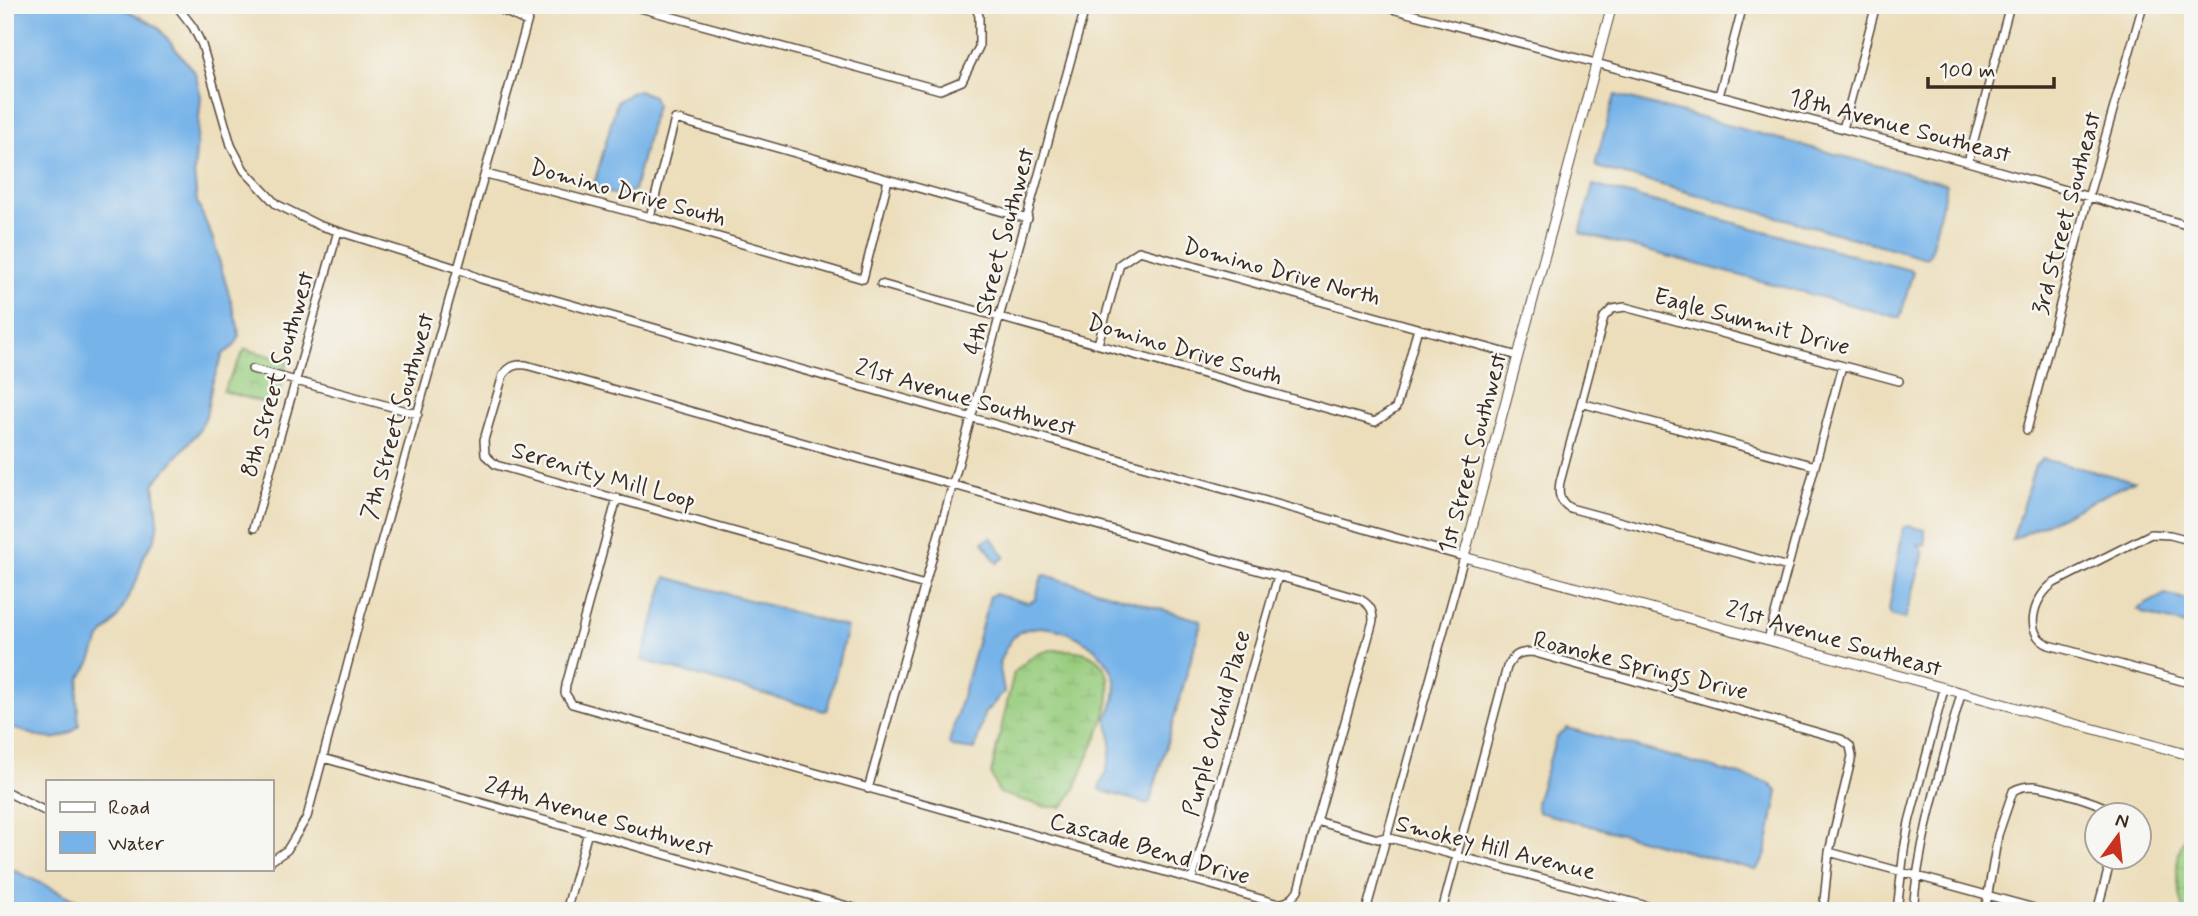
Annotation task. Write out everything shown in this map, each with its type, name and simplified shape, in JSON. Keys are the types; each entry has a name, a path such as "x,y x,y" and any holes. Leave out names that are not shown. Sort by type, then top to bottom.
{"street":[{"name":"21st Avenue Southwest","path":"176,5 193,27 202,46 231,145 244,170 276,204 295,215 459,269 481,279 1464,556"},
{"path":"491,5 527,22"},
{"name":"7th Street Southwest","path":"273,860 287,850 307,817 532,5"},
{"path":"629,5 645,7 940,90 962,81 979,47 979,16 975,5"},
{"name":"4th Street Southwest","path":"868,789 1086,5"},
{"name":"18th Avenue Southeast","path":"1377,5 1968,162 2193,227"},
{"name":"1st Street Southwest","path":"1366,911 1612,5"},
{"path":"1719,96 1743,5"},
{"path":"1843,129 1877,5"},
{"path":"1968,162 2010,5"},
{"name":"3rd Street Southeast","path":"2027,430 2088,198 2143,5"},
{"path":"650,217 675,119 1028,219"},
{"name":"Domino Drive South","path":"486,174 650,217 863,279 888,180"},
{"name":"8th Street Southwest","path":"254,528 338,231"},
{"name":"Domino Drive North","path":"1098,344 1120,264 1139,251 1518,356"},
{"name":"Domino Drive South","path":"881,284 1375,422 1396,408 1418,328"},
{"name":"Eagle Summit Drive","path":"1788,566 1570,508 1561,502 1558,492 1560,482 1604,317 1612,309 1625,307 1899,382"},
{"name":"Serenity Mill Loop","path":"925,585 496,465 485,456 484,440 503,375 517,364 953,485"},
{"path":"1769,640 1842,366"},
{"path":"252,369 418,414"},
{"path":"1581,403 1815,466"},
{"name":"Cascade Bend Drive","path":"617,498 566,685 567,699 578,708 1192,880 1283,904 1290,900 1298,891 1373,621 1373,612 1369,605 1360,599 953,485"},
{"path":"2193,541 2170,535 2151,534 2054,583 2041,594 2032,627 2037,638 2049,645 2193,684"},
{"name":"21st Avenue Southeast","path":"1464,556 1961,694 2193,755"},
{"name":"Purple Orchid Place","path":"1192,880 1278,576"},
{"name":"Roanoke Springs Drive","path":"1442,911 1507,667 1513,656 1521,652 1532,652 1841,738 1850,746 1852,756 1829,852 1823,911"},
{"path":"1897,911 1900,872 1909,822 1944,689"},
{"path":"1913,911 1927,826 1961,694"},
{"name":"24th Avenue Southwest","path":"323,758 865,911"},
{"path":"1985,911 1998,835 2012,791 2018,787 2034,786 2082,800"},
{"path":"5,791 46,812"},
{"name":"Smokey Hill Avenue","path":"1317,821 1378,839 1387,837 1666,911"},
{"path":"566,911 588,832"},
{"path":"1829,852 2045,911"},
{"path":"2097,911 2108,870"}],"green space":[{"path":"245,349 288,361 276,406 223,391"},
{"path":"1051,650 1088,654 1100,663 1107,674 1109,687 1100,730 1075,788 1062,807 1046,807 999,793 991,774 1014,672 1034,655"},
{"path":"2193,823 2193,911 2184,911 2177,866 2181,844"}],"water":[{"path":"5,5 118,5 158,27 195,73 201,96 194,173 197,202 213,239 239,338 233,347 223,354 212,384 206,416 199,431 154,483 158,521 155,538 144,556 137,580 117,619 100,638 80,679 77,698 79,725 70,733 52,739 5,725"},
{"path":"639,91 653,96 656,105 634,190 620,194 605,192 596,187 595,181 617,102 632,92"},
{"path":"1615,95 1947,184 1930,254 1926,258 1596,166"},
{"path":"1593,185 1913,271 1900,318 1580,233"},
{"path":"2042,459 2134,481 2012,540 2035,466"},
{"path":"1909,526 1925,530 1925,545 1918,544 1923,556 1905,619 1891,615 1889,610 1903,528"},
{"path":"991,537 1005,557 997,563 983,542"},
{"path":"1042,576 1199,620 1201,624 1150,802 1147,804 1099,788 1110,753 1106,718 1114,699 1114,677 1100,654 1075,636 1061,631 1033,628 1020,632 1013,638 999,663 1004,692 984,714 975,750 952,747 949,743 990,596 995,594 1028,603 1035,600"},
{"path":"666,577 847,627 827,710 642,660"},
{"path":"2165,594 2193,601 2193,627 2145,614 2137,609"},
{"path":"1567,728 1769,783 1778,792 1765,857 1756,870 1538,812 1536,803 1556,738"},
{"path":"5,866 99,911 5,911"}]}
